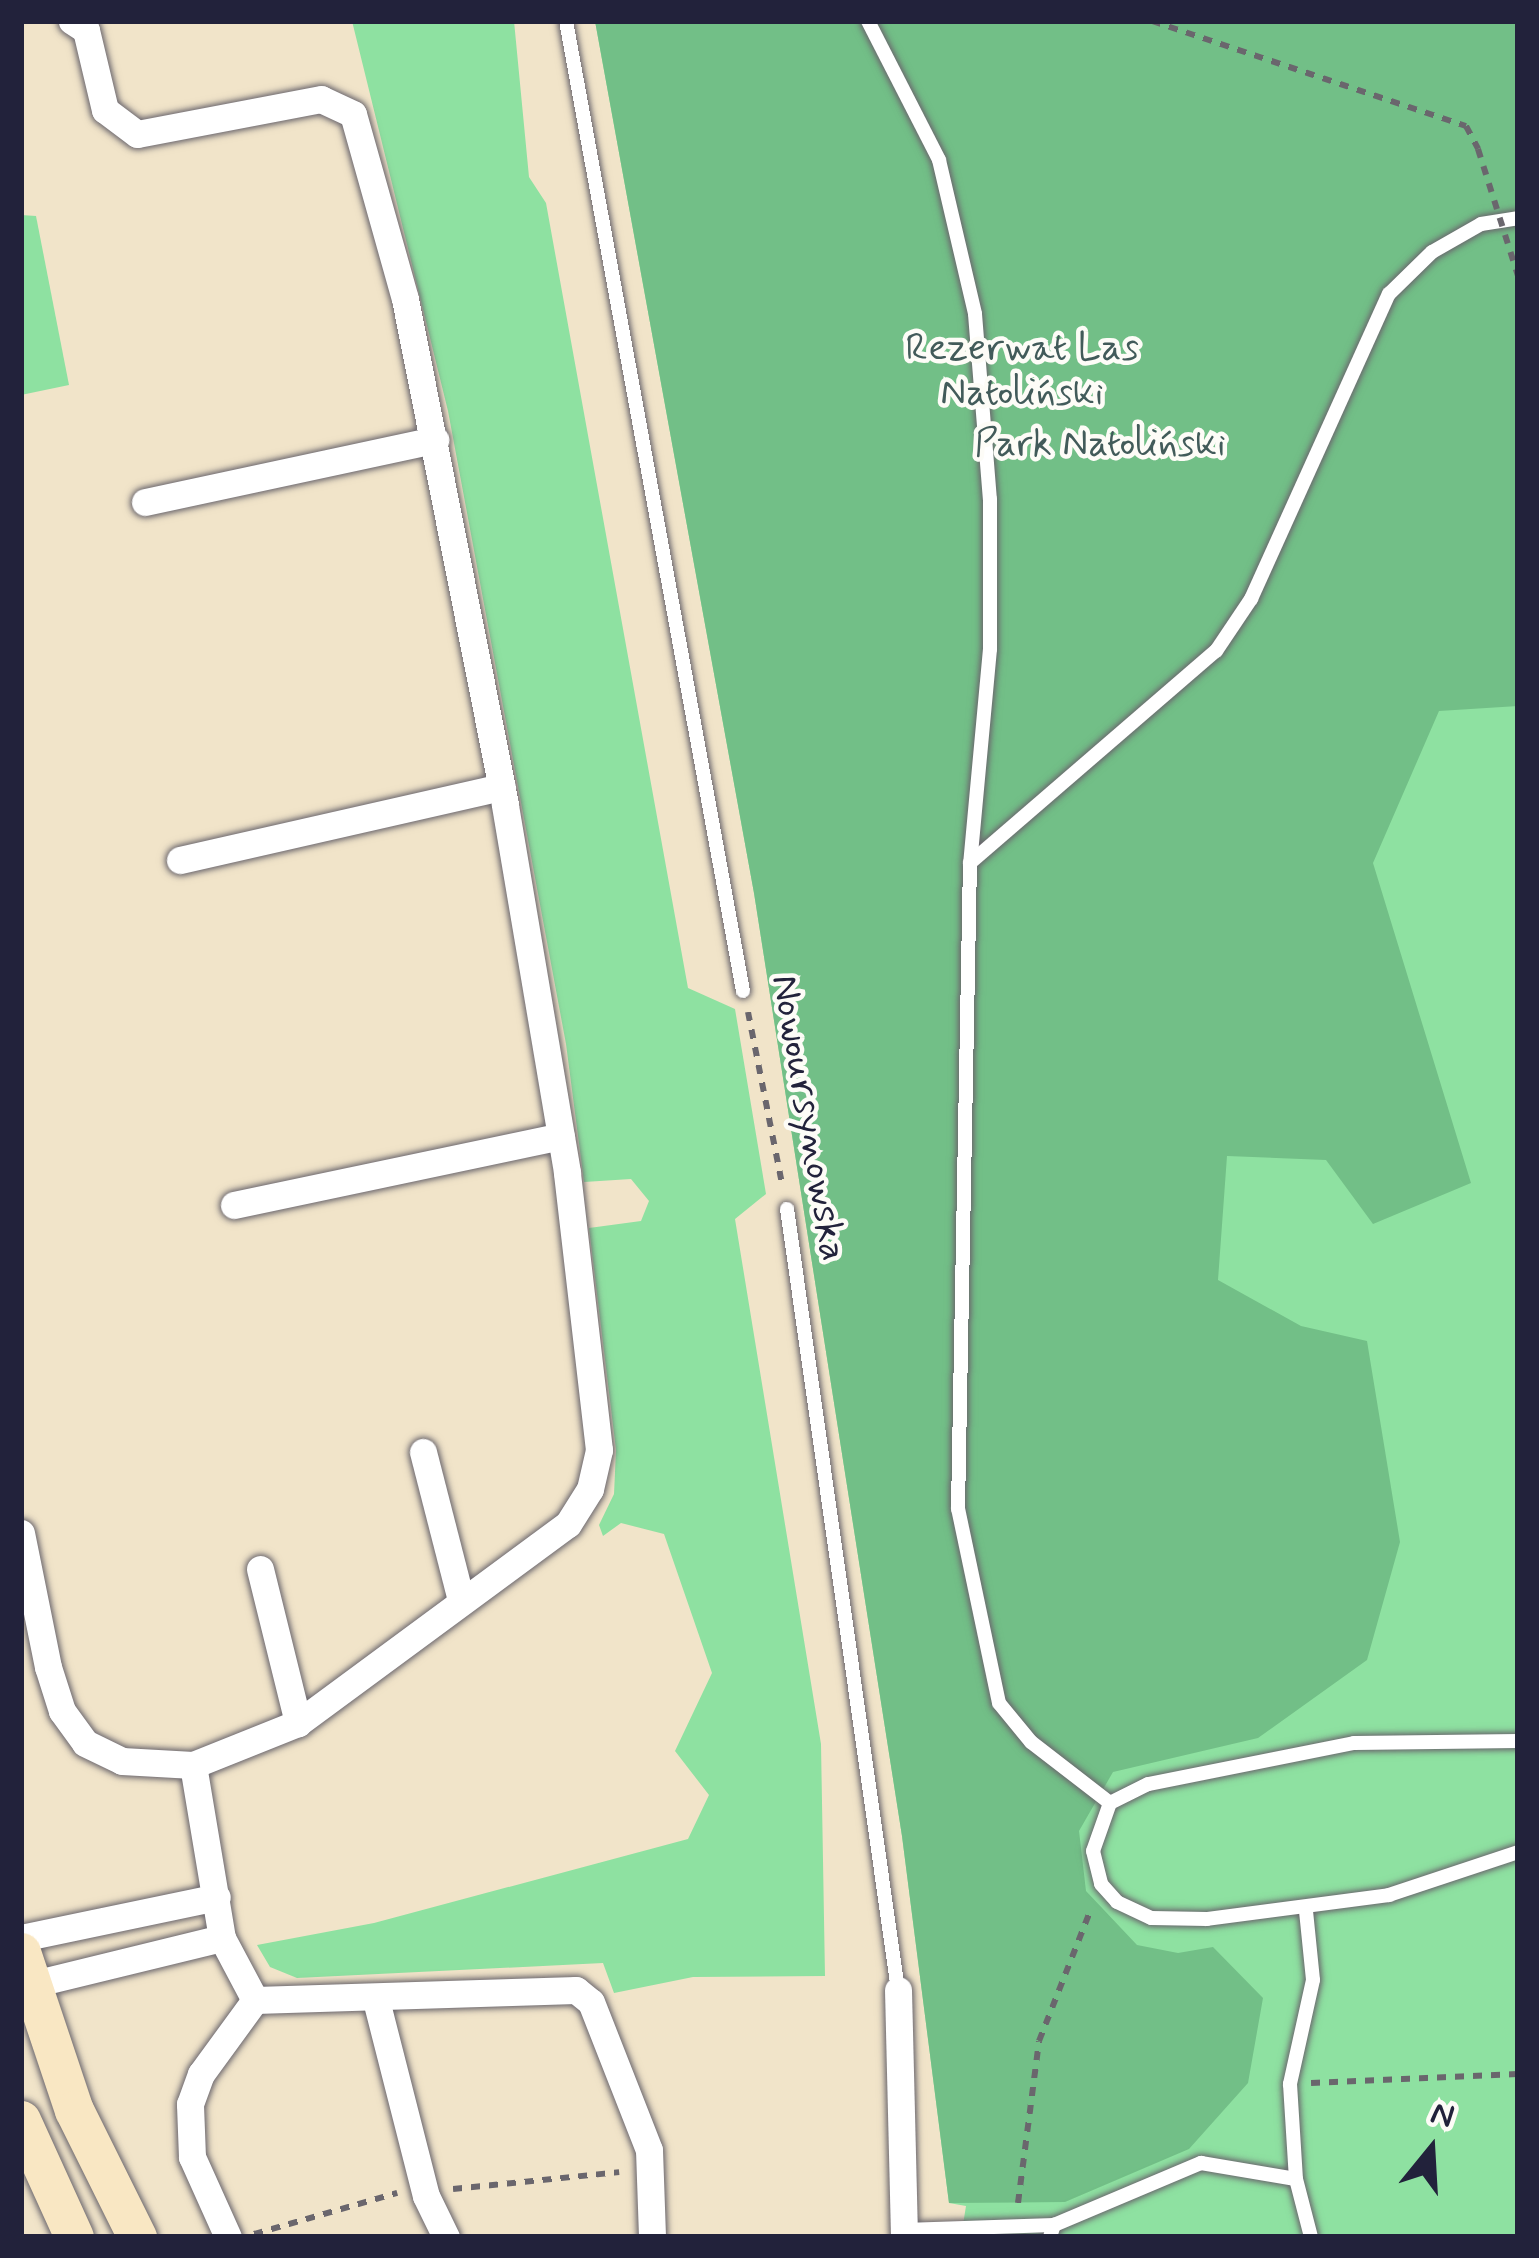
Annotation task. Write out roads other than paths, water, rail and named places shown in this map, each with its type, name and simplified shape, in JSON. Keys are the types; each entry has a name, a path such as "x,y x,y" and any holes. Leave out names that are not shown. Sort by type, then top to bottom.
{"street":[{"path":"21,1532 62,1711 85,1742 122,1761 193,1765 298,1723 568,1524 590,1489 599,1450 561,1136 502,787 435,440 353,114 321,99 137,134 105,110 86,30 72,21"},
{"path":"145,502 435,440"},
{"path":"180,860 502,787"},
{"path":"234,1205 561,1136"},
{"path":"424,1452 461,1600"},
{"path":"260,1569 298,1723"},
{"path":"193,1765 222,1938 255,2000"},
{"path":"21,1938 217,1897"},
{"path":"137,2237 74,2110 24,1974 222,1938"},
{"path":"255,2000 376,2000 576,1990 591,2002 650,2169 652,2237"},
{"name":"Nowoursynowska","path":"898,1990 904,2233"},
{"path":"236,2232 192,2157 190,2104 201,2074 255,2000"},
{"path":"376,2000 423,2185 446,2237"},
{"path":"21,2120 74,2237"}],"lane":[{"name":"Nowoursynowska","path":"566,21 743,991"},
{"path":"868,21 939,160 975,314 990,499 990,650 970,862 958,1509 999,1703 1031,1742 1110,1803"},
{"path":"970,862 1216,651 1251,599 1389,294 1432,252 1481,224 1518,218"},
{"name":"Nowoursynowska","path":"787,1209 898,1990"},
{"path":"1518,1741 1425,1737 1296,1751 1148,1784 1110,1803 1094,1851 1101,1884 1117,1902 1151,1918 1306,1911 1449,1879 1518,1852"},
{"path":"1306,1911 1313,1980 1290,2084 1296,2179 1311,2237"},
{"path":"904,2233 1016,2227 1052,2231 1201,2163 1296,2179"}],"park label":[{"name":"Rezerwat Las Natoliński","path":"1022,372"},
{"name":"Park Natoliński","path":"1100,445"}]}
